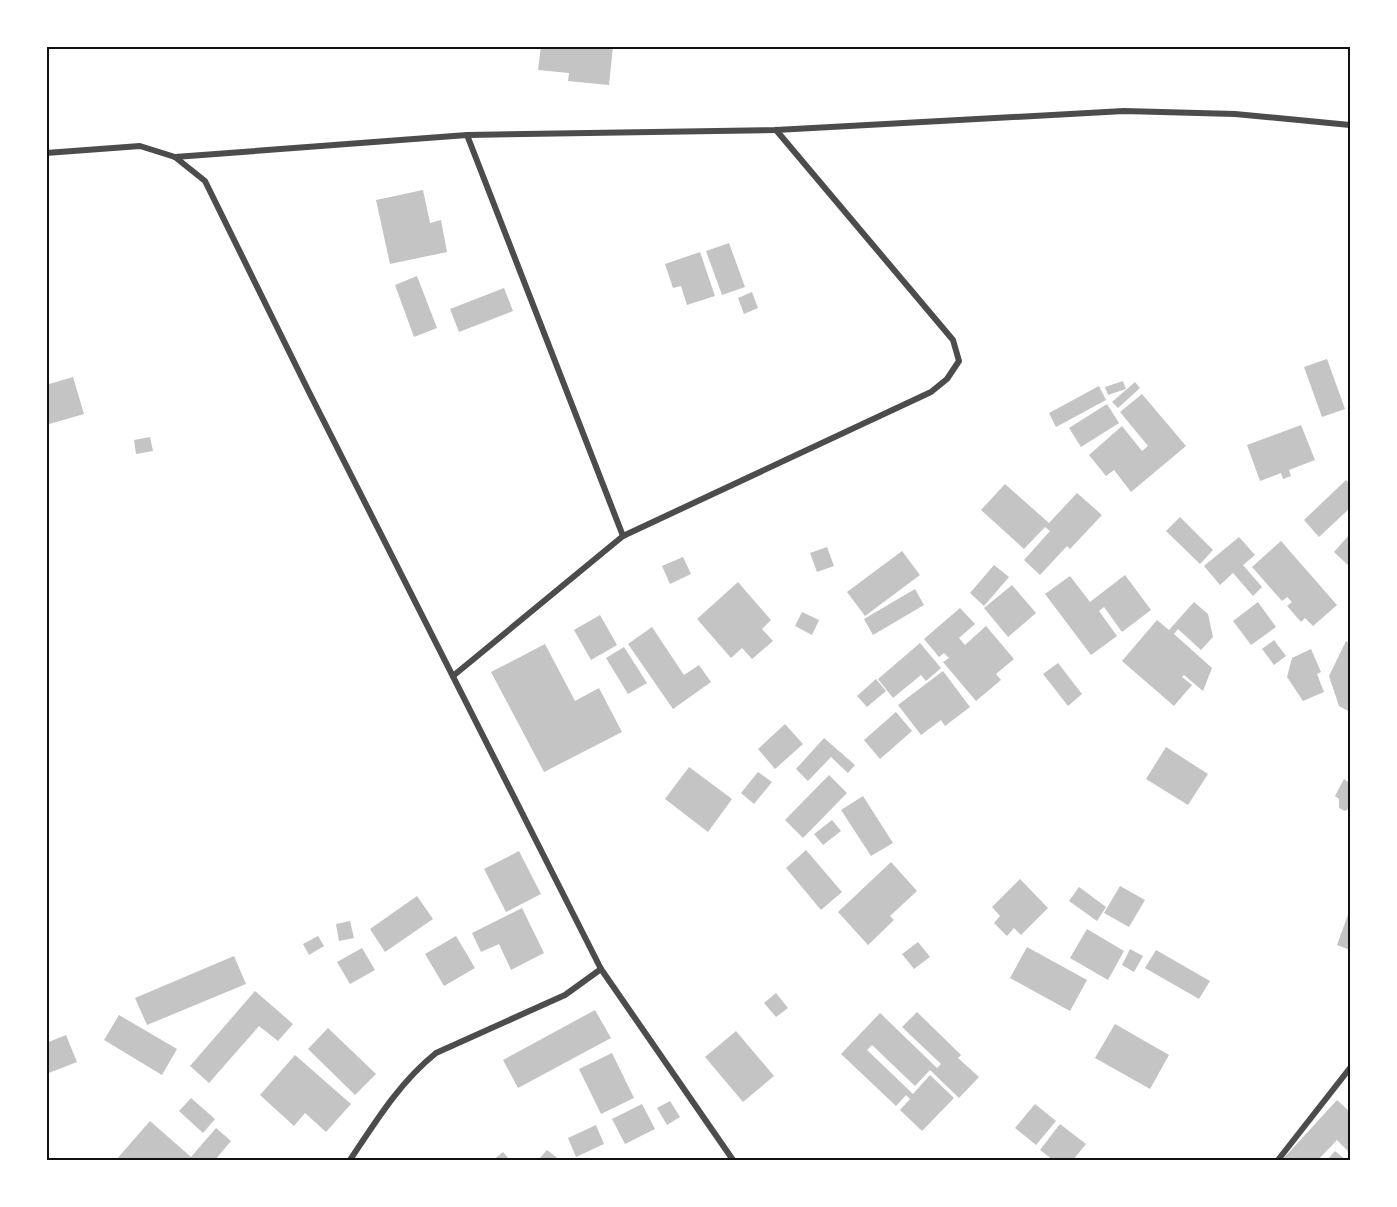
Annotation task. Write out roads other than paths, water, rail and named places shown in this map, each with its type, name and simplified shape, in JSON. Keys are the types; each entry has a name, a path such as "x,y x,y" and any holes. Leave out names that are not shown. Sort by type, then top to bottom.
{"street":[{"path":"175,157 467,135 776,130 1124,111 1235,114 1350,125"},
{"path":"453,676 623,536 931,392 947,379 959,360 952,340 776,130"},
{"path":"467,135 623,536"},
{"path":"46,153 140,146 175,157 206,181 453,676 588,938 601,969 733,1161"},
{"path":"350,1161 383,1109 419,1067 436,1053 565,995 601,969"},
{"path":"1278,1161 1350,1068"}]}
